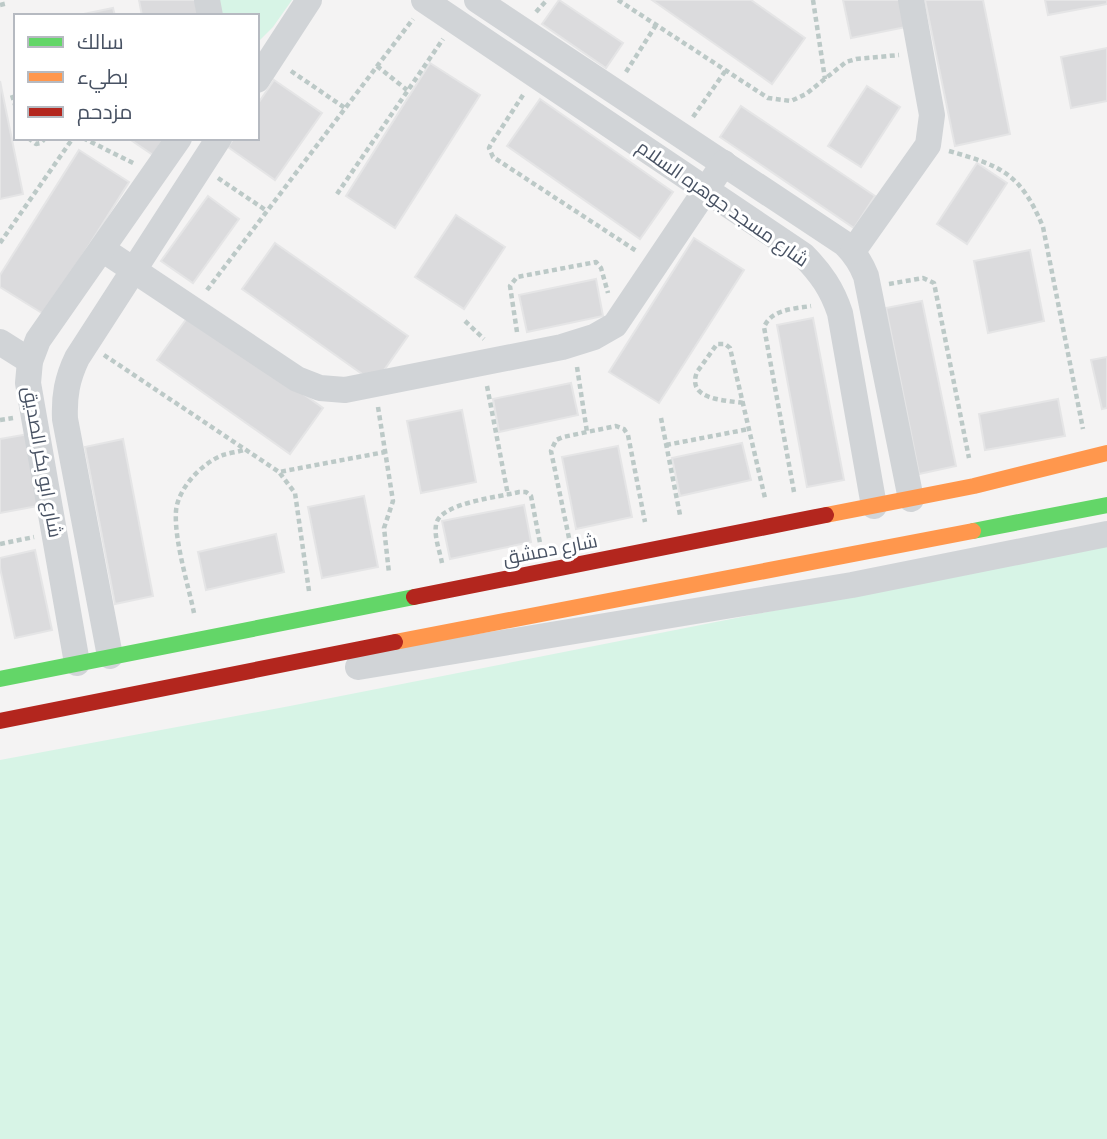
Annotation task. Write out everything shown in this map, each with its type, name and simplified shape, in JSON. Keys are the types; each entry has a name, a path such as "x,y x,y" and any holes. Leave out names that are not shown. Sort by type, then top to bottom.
{"street":[{"path":"265,58 309,0"},
{"name":"شارع مسجد جوهره السلام","path":"477,0 853,251 860,260 869,288 911,499"},
{"path":"853,251 928,145 932,115 911,0"},
{"name":"شارع مسجد جوهره السلام","path":"442,8 535,75 803,255 820,271 840,313 874,506"},
{"name":"شارع ابو بكر الصديق","path":"77,663 28,383 30,361 38,340 178,140"},
{"name":"شارع ابو بكر الصديق","path":"110,656 65,419 64,398 68,377 86,343 218,140"},
{"path":"102,249 297,379 320,388 345,390 574,343 594,337 615,325 724,163"},
{"path":"0,342 30,361"},
{"name":"شارع دمشق","path":"0,679 911,499 1107,453"},
{"path":"0,721 1107,505"},
{"path":"42,712 89,712 852,585 1107,534"},
{"path":"849,556 852,585"}],"path":[{"path":"618,0 768,98 792,101 806,94 837,67 856,59 921,53"},
{"path":"813,0 825,79"},
{"path":"0,5 8,3"},
{"path":"192,309 377,66 442,8"},
{"path":"337,194 407,90 442,8"},
{"path":"614,91 656,24"},
{"path":"265,58 345,108"},
{"path":"377,66 407,90"},
{"path":"680,134 726,70"},
{"path":"535,75 491,144 489,148 492,158 656,264"},
{"path":"12,96 14,102"},
{"path":"0,243 72,140"},
{"path":"87,140 155,173"},
{"path":"928,145 990,163 1010,176 1027,193 1043,227 1089,458"},
{"path":"201,167 267,211"},
{"path":"520,356 510,286 517,277 596,262 601,268 615,325"},
{"path":"869,288 923,278 934,283 974,486"},
{"path":"799,520 764,327 772,315 778,312 836,301"},
{"path":"86,343 279,472 295,493 313,616"},
{"path":"574,343 587,432"},
{"path":"743,403 704,396 696,388 697,372 718,344 725,344 730,348 750,429 771,526"},
{"path":"483,363 508,495"},
{"path":"374,385 393,501 386,517 384,540 394,601"},
{"path":"661,418 686,543"},
{"path":"575,566 551,451 556,440 587,432 616,426 626,431 650,550"},
{"path":"666,445 750,429"},
{"path":"198,638 178,535 176,510 185,487 201,468 222,455 246,450"},
{"path":"279,472 385,452"},
{"path":"447,592 435,526 439,516 450,508 508,495 526,492 531,496 545,571"},
{"path":"0,544 55,533"}],"green space":[{"path":"218,0 292,0 273,27 259,41 259,14 222,14"},
{"path":"1107,545 1107,1139 0,1139 0,760 290,706"}],"building":[{"path":"139,0 196,0 199,14 142,14"},
{"path":"559,0 623,43 606,68 542,24"},
{"path":"652,0 751,0 805,38 772,84"},
{"path":"843,0 900,0 906,27 851,38"},
{"path":"925,0 983,0 1010,134 955,146"},
{"path":"1045,0 1107,0 1107,4 1048,15"},
{"path":"113,8 114,14 84,14"},
{"path":"1107,48 1107,101 1071,108 1061,57"},
{"path":"430,63 480,95 395,228 346,196"},
{"path":"274,80 322,113 275,180 228,147 233,140 259,140 259,102"},
{"path":"0,81 23,194 0,199"},
{"path":"867,86 900,107 861,167 828,146"},
{"path":"540,99 673,192 640,239 507,146"},
{"path":"741,106 875,196 854,228 720,137"},
{"path":"131,140 163,140 153,155"},
{"path":"79,150 129,182 45,315 0,287 0,275"},
{"path":"977,163 1007,183 967,244 937,224"},
{"path":"208,196 239,219 193,283 161,261"},
{"path":"456,215 505,247 464,309 415,277"},
{"path":"694,238 744,270 659,403 609,372"},
{"path":"275,243 408,336 375,383 242,289"},
{"path":"1030,250 1044,321 988,333 974,261"},
{"path":"596,279 603,316 527,332 519,295"},
{"path":"922,301 956,466 919,474 886,308"},
{"path":"190,314 323,408 290,454 157,360"},
{"path":"813,318 844,480 807,487 777,325"},
{"path":"1107,357 1107,408 1102,409 1091,360"},
{"path":"571,383 578,415 499,432 493,399"},
{"path":"1058,399 1065,436 985,450 979,414"},
{"path":"462,410 476,482 421,493 407,421"},
{"path":"29,434 43,505 0,513 0,439"},
{"path":"123,439 153,596 115,604 85,447"},
{"path":"742,443 751,480 680,496 672,458"},
{"path":"618,446 632,517 576,529 562,457"},
{"path":"364,496 378,567 322,578 308,507"},
{"path":"524,505 531,542 450,559 442,521"},
{"path":"276,534 284,572 206,590 198,552"},
{"path":"35,550 52,630 15,638 0,558"}],"traffic: fast":[{"path":"973,531 1107,505"},
{"path":"0,679 414,597"}],"traffic: slow":[{"path":"826,515 974,486 1107,453"},
{"path":"395,642 973,531"}],"traffic: jam":[{"path":"414,597 826,515"},
{"path":"0,721 395,642"}]}
